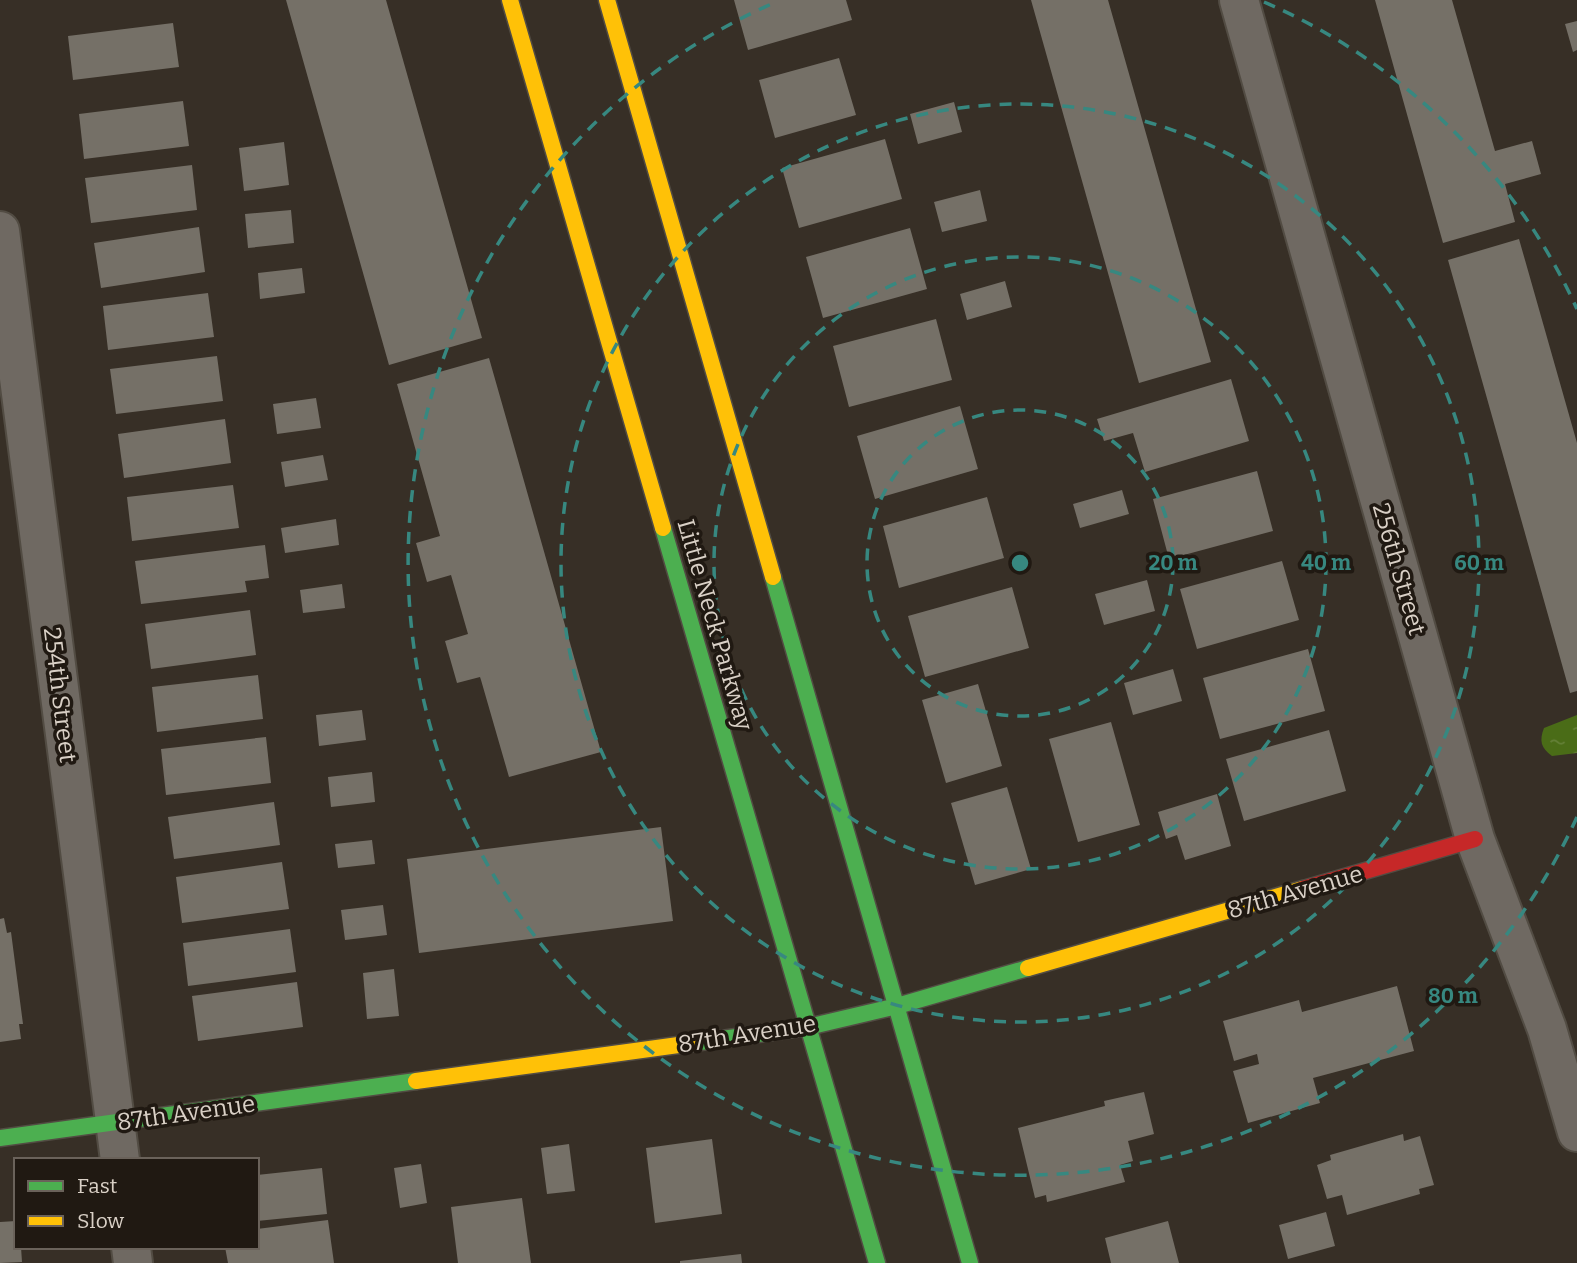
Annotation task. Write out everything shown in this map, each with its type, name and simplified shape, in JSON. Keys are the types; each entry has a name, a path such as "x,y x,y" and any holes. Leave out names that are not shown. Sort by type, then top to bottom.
{"main road":[{"name":"Little Neck Parkway","path":"510,0 877,1263"},
{"path":"607,0 970,1263"},
{"name":"87th Avenue","path":"0,1138 117,1141 808,1027 897,1006 1475,839"}],"street":[{"name":"256th Street","path":"1239,0 1475,839 1562,1025 1577,1132"},
{"name":"254th Street","path":"0,231 117,1141"}],"water":[{"path":"1577,715 1577,753 1552,756 1542,744 1544,728"}],"building":[{"path":"286,0 386,0 482,338 389,365"},
{"path":"734,0 846,0 852,20 748,50"},
{"path":"1031,0 1108,0 1211,362 1139,383"},
{"path":"1375,0 1452,0 1495,151 1532,141 1541,174 1505,184 1515,222 1443,243"},
{"path":"1577,21 1577,50 1573,52 1565,24"},
{"path":"173,23 179,67 73,80 68,36"},
{"path":"839,58 856,115 775,138 759,80"},
{"path":"183,101 189,146 84,159 79,114"},
{"path":"954,102 962,132 918,144 910,114"},
{"path":"885,139 902,199 799,228 782,168"},
{"path":"284,142 289,185 244,191 239,148"},
{"path":"192,165 197,210 91,223 85,178"},
{"path":"980,190 987,221 942,232 934,202"},
{"path":"291,210 294,243 248,248 245,214"},
{"path":"199,227 205,272 101,288 94,243"},
{"path":"910,228 927,289 823,318 806,257"},
{"path":"1519,239 1577,443 1577,691 1570,693 1448,260"},
{"path":"302,268 305,293 260,299 258,273"},
{"path":"1005,281 1012,307 967,320 960,294"},
{"path":"208,293 214,337 108,350 103,306"},
{"path":"936,319 952,380 849,407 833,346"},
{"path":"217,356 223,401 116,414 110,369"},
{"path":"489,358 601,752 509,777 480,677 457,683 445,641 468,634 451,575 427,582 416,543 440,536 397,384"},
{"path":"1231,379 1249,441 1145,472 1133,433 1104,441 1097,419"},
{"path":"316,398 321,428 277,434 273,404"},
{"path":"960,406 978,469 875,499 857,436"},
{"path":"225,419 231,463 124,478 118,434"},
{"path":"323,455 328,480 285,487 281,462"},
{"path":"1257,471 1273,531 1169,559 1153,499"},
{"path":"233,485 239,528 132,541 127,497"},
{"path":"1122,490 1129,514 1080,528 1073,504"},
{"path":"987,497 1004,558 899,588 883,526"},
{"path":"336,519 339,545 285,553 281,528"},
{"path":"265,545 269,578 245,581 247,592 141,604 135,561"},
{"path":"1282,561 1299,620 1197,649 1180,589"},
{"path":"1147,580 1155,611 1104,625 1095,594"},
{"path":"342,584 345,608 303,613 300,590"},
{"path":"1012,587 1029,648 925,677 908,616"},
{"path":"250,610 256,655 151,669 145,624"},
{"path":"1308,649 1325,711 1220,739 1203,678"},
{"path":"1173,669 1182,701 1133,715 1124,683"},
{"path":"258,675 263,719 157,732 152,687"},
{"path":"978,684 1002,766 946,783 922,700"},
{"path":"362,710 366,740 319,746 316,715"},
{"path":"1111,722 1140,825 1078,842 1049,739"},
{"path":"1329,730 1346,791 1244,821 1226,759"},
{"path":"266,737 271,783 166,795 161,749"},
{"path":"372,772 375,802 331,807 328,777"},
{"path":"1007,787 1031,869 975,885 951,803"},
{"path":"1217,794 1231,846 1185,860 1177,835 1166,839 1158,812"},
{"path":"274,802 280,845 174,859 168,817"},
{"path":"661,827 673,921 419,953 407,859"},
{"path":"372,840 375,864 338,868 335,844"},
{"path":"282,862 289,909 182,923 176,877"},
{"path":"383,905 387,935 345,940 341,910"},
{"path":"4,918 7,933 11,932 23,1024 19,1024 21,1039 0,1042 0,919"},
{"path":"290,929 296,972 188,986 183,943"},
{"path":"394,969 399,1016 367,1019 363,973"},
{"path":"297,982 303,1027 198,1041 192,996"},
{"path":"1397,986 1414,1051 1313,1078 1320,1103 1248,1123 1233,1071 1259,1064 1257,1054 1234,1061 1223,1021 1299,1000 1302,1012"},
{"path":"1144,1092 1154,1134 1128,1141 1133,1161 1120,1165 1125,1182 1047,1202 1046,1195 1035,1198 1018,1128 1105,1106 1104,1101"},
{"path":"1403,1134 1404,1141 1420,1136 1434,1185 1419,1189 1420,1194 1347,1215 1342,1195 1327,1199 1317,1165 1331,1160 1330,1155"},
{"path":"712,1139 722,1214 655,1223 646,1148"},
{"path":"569,1144 575,1191 547,1194 541,1148"},
{"path":"421,1164 427,1203 400,1208 394,1168"},
{"path":"322,1168 327,1214 259,1221 259,1175"},
{"path":"522,1198 531,1263 458,1263 451,1207"},
{"path":"1326,1212 1335,1246 1288,1259 1279,1225"},
{"path":"328,1220 334,1263 228,1263 225,1249 259,1249 259,1229"},
{"path":"14,1221 14,1249 21,1249 22,1262 0,1263 0,1222"},
{"path":"1168,1221 1179,1263 1111,1263 1105,1238"},
{"path":"741,1254 742,1263 680,1263 680,1261"}],"traffic: fast":[{"path":"663,528 877,1263"},
{"path":"773,577 970,1263"},
{"path":"693,1043 808,1027 897,1006 1028,968"},
{"path":"0,1138 416,1081"}],"traffic: slow":[{"path":"510,0 663,528"},
{"path":"607,0 773,577"},
{"path":"1028,968 1303,889"},
{"path":"416,1081 693,1043"}],"traffic: jam":[{"path":"1303,889 1475,839"}]}
